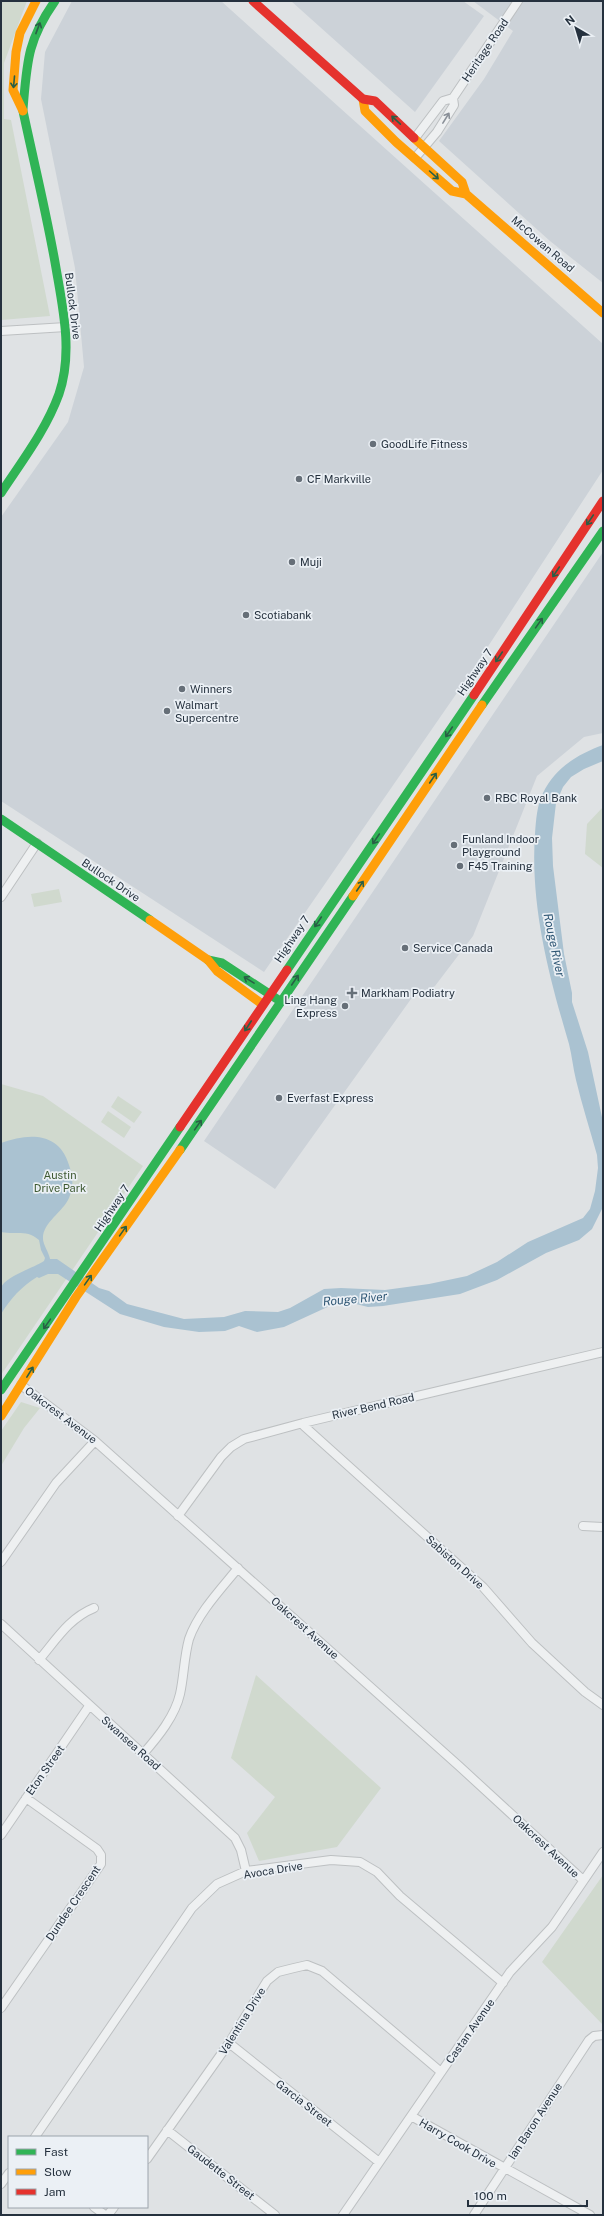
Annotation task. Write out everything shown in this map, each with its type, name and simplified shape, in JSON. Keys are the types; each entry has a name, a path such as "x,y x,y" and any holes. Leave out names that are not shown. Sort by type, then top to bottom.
{"main road":[{"name":"Bullock Drive","path":"1,493 40,432 59,393 66,355 66,327 50,236 23,109 13,90 16,52 20,33 36,1"},
{"name":"Bullock Drive","path":"23,109 28,57 40,22 55,1"},
{"name":"McCowan Road","path":"253,1 363,99 375,101 462,182 466,194"},
{"name":"McCowan Road","path":"363,99 365,111 452,191 466,194 603,313"},
{"name":"Highway 7","path":"1,1390 73,1295 269,993 460,717 603,501"},
{"name":"Highway 7","path":"96,1261 212,1105 281,1001 603,531"},
{"name":"Bullock Drive","path":"1,819 208,960 217,971 262,1004"},
{"name":"Bullock Drive","path":"208,960 222,963 281,1001"},
{"name":"Highway 7","path":"1,1416 21,1385 73,1295"}],"street":[{"name":"Heritage Road","path":"415,138 443,101 453,98 518,1"},
{"name":"Heritage Road","path":"415,158 437,132 454,105 453,98"},
{"path":"1,331 66,327"},
{"path":"1,896 37,843"},
{"name":"River Bend Road","path":"178,1516 230,1447 244,1439 303,1423 603,1352"},
{"name":"Oakcrest Avenue","path":"21,1385 95,1441 238,1568 583,1880"},
{"name":"Sabiston Drive","path":"303,1423 304,1426 483,1587 532,1643 585,1692 603,1705"},
{"path":"1,1562 56,1483 95,1441"},
{"path":"583,1526 603,1527"},
{"path":"143,1754 164,1726 180,1695 186,1651 197,1621 238,1568"},
{"path":"39,1660 71,1622 80,1614 94,1608"},
{"name":"Swansea Road","path":"1,1624 235,1838 241,1850 246,1872"},
{"name":"Eton Street","path":"1,1835 90,1706"},
{"name":"Dundee Crescent","path":"1,2008 101,1864 101,1855 97,1849 26,1798"},
{"name":"Castan Avenue","path":"343,2215 510,1972 552,1927 603,1852"},
{"name":"Avoca Drive","path":"36,2136 192,1908 217,1884 246,1872 331,1860 360,1862 377,1872 400,1896 503,1983"},
{"name":"Valentina Drive","path":"148,2158 229,2044 267,1981 278,1972 308,1965 322,1971 442,2072"},
{"name":"Ian Baron Avenue","path":"474,2215 589,2040 594,2036 603,2035"},
{"name":"Garcia Street","path":"229,2044 379,2162"},
{"name":"Harry Cook Drive","path":"411,2116 590,2215"},
{"name":"Gaudette Street","path":"167,2130 275,2215"},
{"path":"1,2184 8,2174"},
{"path":"95,2208 105,2215"}],"shaded area":[{"path":"72,1 221,1 603,344 603,470 470,674 264,972 1,801 1,517 68,422 84,367 75,268 41,99 45,52"},
{"path":"291,1 463,1 484,16 415,112"},
{"path":"473,1 603,1 603,283 550,241 439,141 484,79 513,31"},
{"path":"603,552 603,733 584,737 537,776 473,936 435,986 411,999 275,1189 204,1141"}],"green space":[{"path":"1,1 27,1 4,63 4,119 11,120 50,316 1,320"},
{"path":"603,807 603,868 585,854 587,824"},
{"path":"59,889 62,902 34,907 31,894"},
{"name":"Austin Drive Park","path":"1,1084 43,1096 143,1166 1,1375"},
{"path":"118,1096 142,1112 134,1123 111,1107"},
{"path":"108,1111 131,1127 124,1138 101,1122"},
{"path":"21,1402 40,1408 24,1428 1,1466 1,1431"},
{"path":"256,1675 381,1788 337,1847 259,1861 247,1833 275,1797 231,1758"},
{"path":"603,1875 603,2025 542,1962"}],"water":[{"name":"Rouge River","path":"603,745 603,761 584,769 571,777 563,787 556,803 552,838 553,866 564,954 572,993 572,1002 588,1052 603,1122 603,1207 592,1229 579,1240 546,1253 497,1280 460,1294 383,1306 368,1307 352,1303 334,1304 284,1327 257,1332 239,1326 225,1331 199,1332 164,1327 120,1314 58,1274 48,1274 39,1278 37,1277 31,1281 17,1293 1,1314 1,1288 4,1284 14,1276 44,1261 45,1258 41,1250 39,1240 35,1237 26,1233 1,1232 1,1143 22,1138 42,1138 50,1141 58,1146 69,1165 72,1182 71,1194 66,1203 49,1223 44,1233 43,1241 50,1259 57,1259 99,1288 109,1291 127,1304 184,1319 224,1317 245,1311 278,1312 290,1308 324,1289 341,1288 385,1290 429,1284 467,1276 497,1262 528,1242 583,1218 590,1209 595,1191 598,1168 597,1155 578,1089 569,1044 548,967 538,914 535,888 535,834 539,802 554,776 568,763"}],"traffic: fast":[{"path":"23,109 30,52 39,28 55,1"},
{"path":"1,493 33,445 54,407 63,378 66,347 64,315 49,228 23,111"},
{"path":"482,705 603,531"},
{"path":"287,970 474,695"},
{"path":"1,819 150,920"},
{"path":"180,1150 353,896"},
{"path":"208,960 222,963 277,999"},
{"path":"1,1390 180,1127"}],"traffic: slow":[{"path":"23,111 13,90 16,52 20,33 36,1"},
{"path":"363,99 365,111 396,142 452,191 466,194 603,313"},
{"path":"414,138 462,182 466,194"},
{"path":"353,896 482,705"},
{"path":"150,920 208,960 217,971 262,1004"},
{"path":"1,1416 76,1297 180,1150"}],"traffic: jam":[{"path":"253,1 363,99 375,101 414,138"},
{"path":"474,695 603,501"},
{"path":"180,1127 287,970"}],"place":[{"name":"GoodLife Fitness","path":"373,444"},
{"name":"CF Markville","path":"299,479"},
{"name":"Muji","path":"292,562"},
{"name":"Scotiabank","path":"246,615"},
{"name":"Winners","path":"182,689"},
{"name":"Walmart Supercentre","path":"167,711"},
{"name":"RBC Royal Bank","path":"487,798"},
{"name":"Funland Indoor Playground","path":"454,845"},
{"name":"F45 Training","path":"460,866"},
{"name":"Service Canada","path":"405,948"},
{"name":"Markham Podiatry","path":"352,993"},
{"name":"Ling Hang Express","path":"345,1006"},
{"name":"Everfast Express","path":"279,1098"}]}
